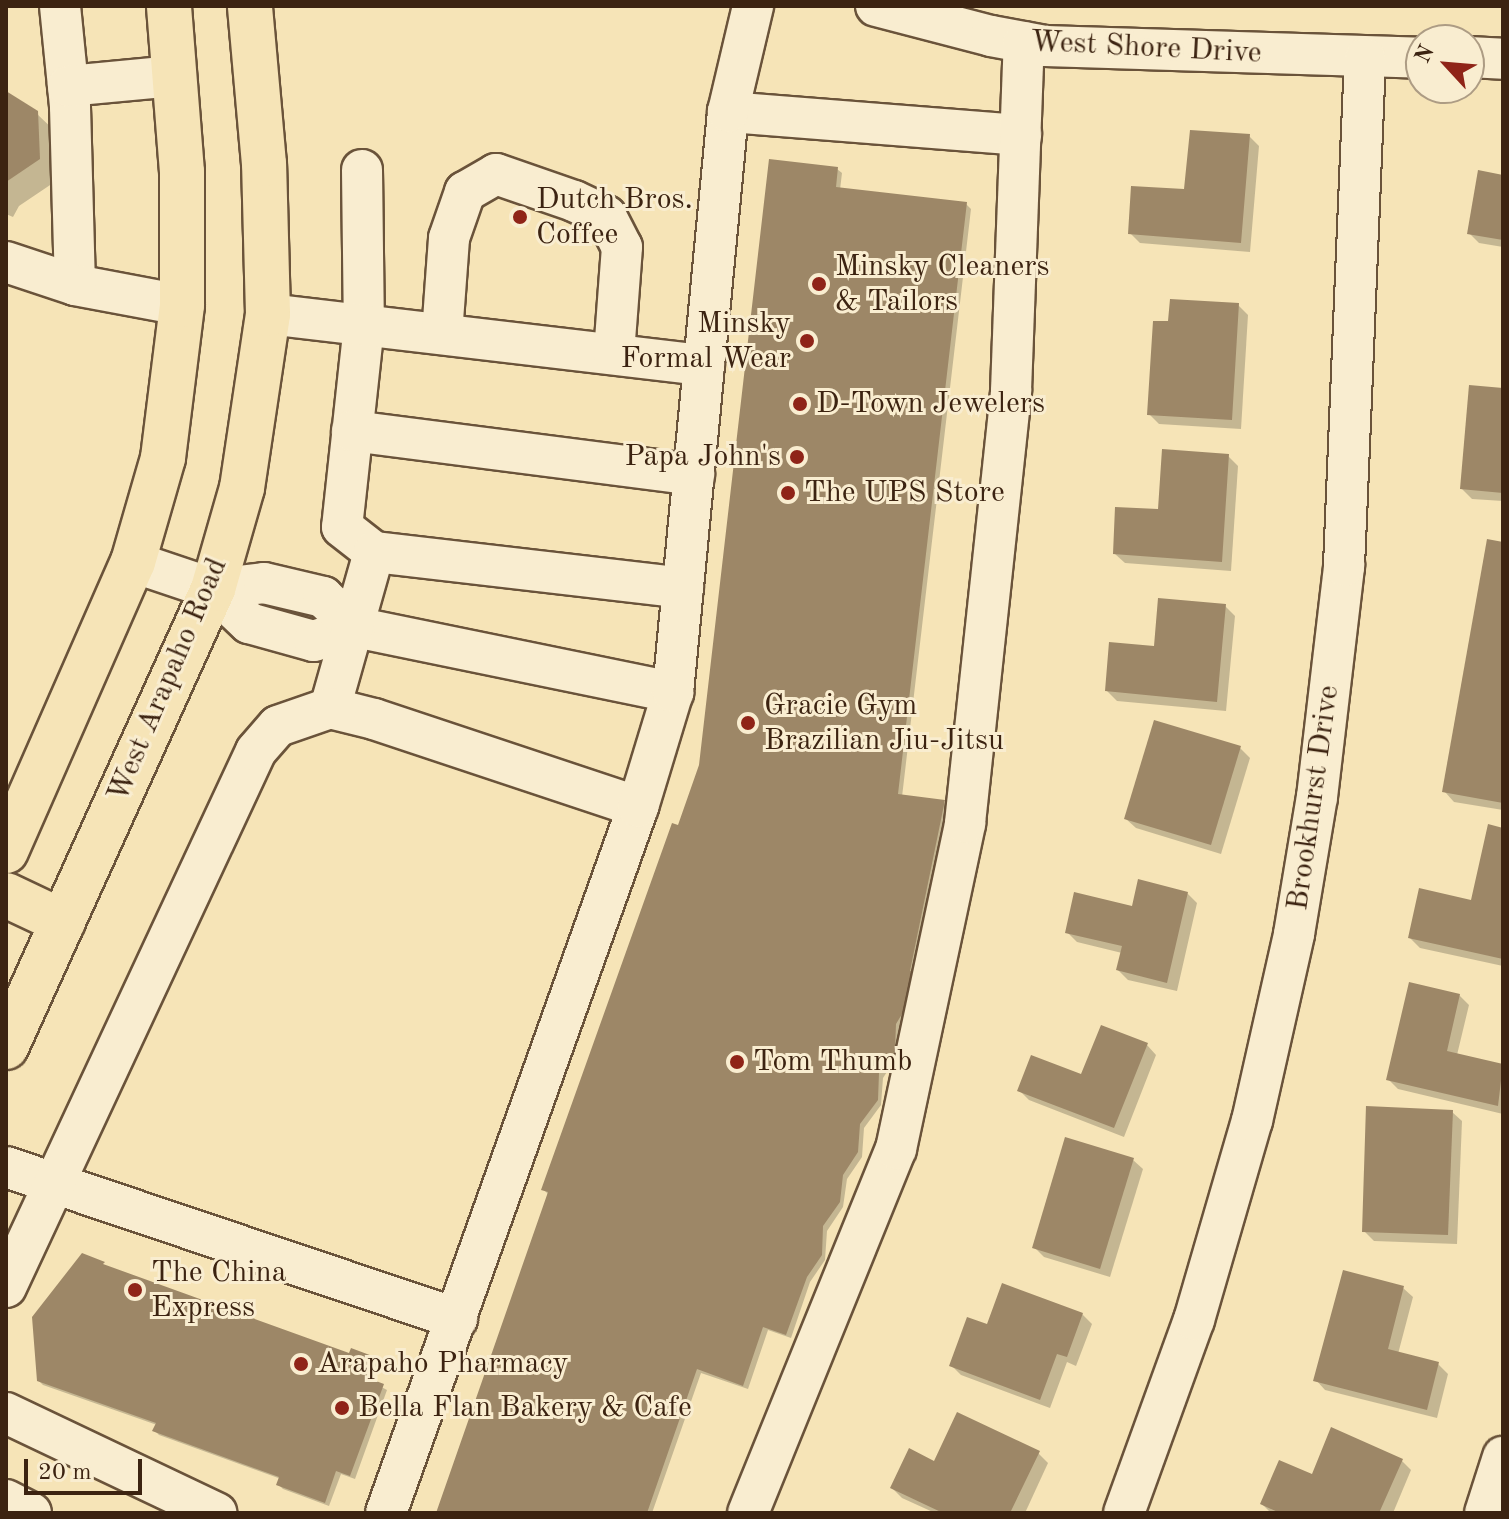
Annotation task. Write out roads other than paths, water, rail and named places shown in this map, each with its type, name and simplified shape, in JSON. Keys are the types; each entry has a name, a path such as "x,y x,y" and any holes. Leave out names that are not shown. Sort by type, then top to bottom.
{"main road":[{"path":"6,851 133,562 163,458 182,305 182,172 169,6"},
{"name":"West Arapaho Road","path":"6,1047 213,589 242,488 268,314 265,174 250,6"},
{"path":"6,895 63,922"}],"street":[{"path":"60,6 68,86 75,285"},
{"path":"386,1513 638,807 673,692 728,112 753,6"},
{"name":"West Shore Drive","path":"876,6 1024,42 1101,50 1405,58"},
{"path":"748,1513 896,1149 965,823 1011,391 1024,42"},
{"name":"Brookhurst Drive","path":"1124,1513 1194,1320 1252,1121 1294,934 1312,828 1344,566 1365,58"},
{"path":"68,86 173,76"},
{"path":"728,112 1021,135"},
{"path":"362,170 364,325 342,527 374,552 683,588"},
{"path":"442,334 449,238 465,192 496,174 574,201 606,216 622,247 614,354"},
{"path":"6,262 75,285 182,305"},
{"path":"268,314 704,365"},
{"path":"352,431 694,475"},
{"path":"330,708 374,552"},
{"path":"133,562 213,589 249,623 314,641 355,627 673,692"},
{"path":"6,1287 256,751 278,726 330,708 374,719 638,807"},
{"path":"6,1167 457,1319"},
{"path":"6,1413 217,1513"},
{"path":"1485,1513 1503,1457"},
{"path":"6,1500 31,1513"}],"place":[{"name":"Dutch Bros. Coffee","path":"520,217"},
{"name":"Minsky Cleaners & Tailors","path":"819,284"},
{"name":"Minsky Formal Wear","path":"807,341"},
{"name":"D-Town Jewelers","path":"800,404"},
{"name":"Papa John's","path":"797,457"},
{"name":"The UPS Store","path":"788,493"},
{"name":"Gracie Gym Brazilian Jiu-Jitsu","path":"748,723"},
{"name":"Tom Thumb","path":"737,1062"},
{"name":"The China Express","path":"135,1290"},
{"name":"Arapaho Pharmacy","path":"301,1364"},
{"name":"Bella Flan Bakery & Cafe","path":"342,1408"}]}
